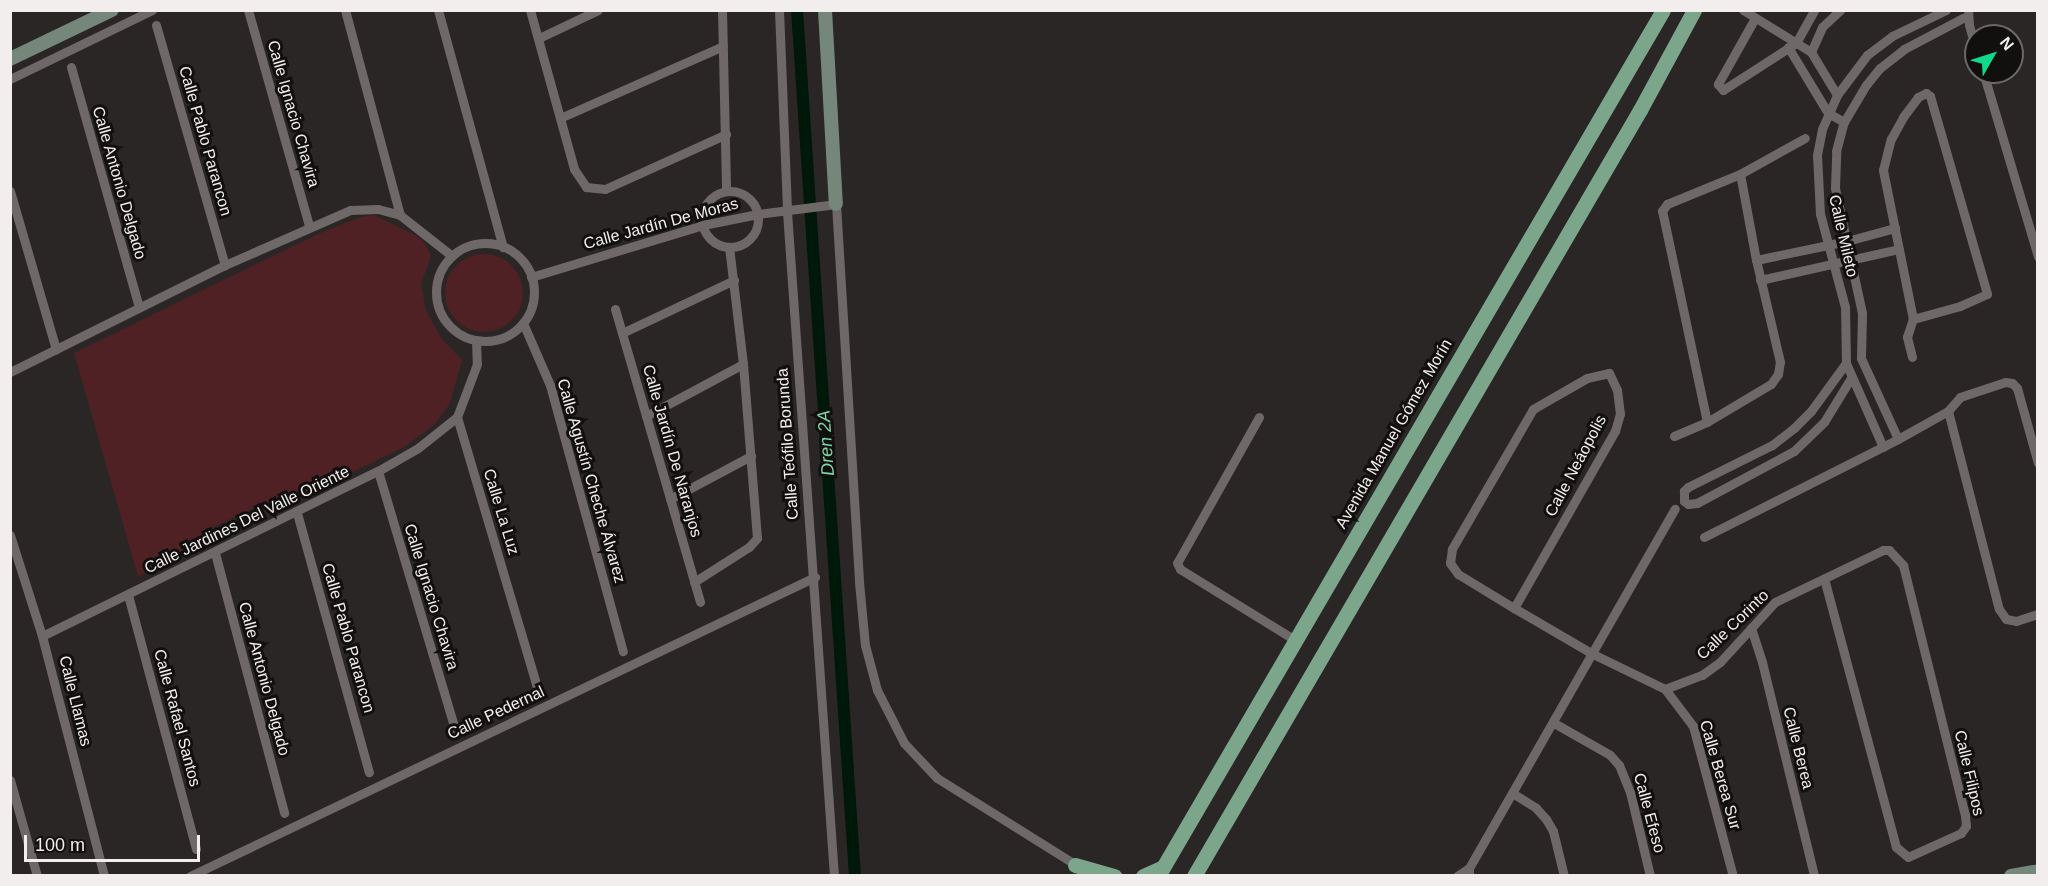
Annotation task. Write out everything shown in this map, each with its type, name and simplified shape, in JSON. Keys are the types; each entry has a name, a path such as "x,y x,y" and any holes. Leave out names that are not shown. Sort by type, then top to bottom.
{"main road":[{"name":"Avenida Manuel Gómez Morín","path":"1160,871 1663,10"},
{"path":"1195,875 1634,120 1694,10"},
{"path":"1075,865 1114,876"},
{"path":"1143,876 1160,871"}],"street":[{"path":"10,59 112,10"},
{"path":"10,79 152,10"},
{"name":"Calle Ignacio Chavira","path":"248,10 309,226"},
{"path":"345,10 400,215"},
{"path":"438,10 503,247"},
{"path":"530,10 574,169 586,187 605,189 726,134"},
{"path":"539,38 598,10"},
{"name":"Calle Jardín De Moras","path":"722,10 726,191"},
{"name":"Calle Teófilo Borunda","path":"779,10 834,876"},
{"path":"825,10 832,205 859,582 865,645 877,690 904,743 937,778 1093,876"},
{"path":"1743,10 1792,45 1811,52 1837,95"},
{"path":"1755,18 1718,84 1723,90 1792,45 1814,10"},
{"path":"1811,52 1822,27 1840,10"},
{"name":"Calle Mileto","path":"1883,447 1846,363 1845,307 1820,214 1817,155 1828,113 1850,75 1878,45 1946,10"},
{"name":"Calle Mileto","path":"1898,439 1861,358 1862,313 1835,188 1836,151 1844,122 1866,85 1880,68 1904,49 1964,16"},
{"name":"Calle Pablo Parancon","path":"156,25 225,265"},
{"path":"1792,45 1828,113 1844,122"},
{"path":"560,118 723,46"},
{"name":"Calle Antonio Delgado","path":"70,67 139,308"},
{"path":"1987,84 2037,256"},
{"path":"1912,357 1907,337 1913,319 1883,170 1884,158 1903,117 1918,97 1926,93 1930,96 1988,294 1960,306 1913,319"},
{"path":"1707,422 1662,211 1667,204 1740,174 1805,138"},
{"path":"1674,436 1707,422 1771,384 1778,374 1780,362 1760,280 1740,174"},
{"path":"10,191 56,349"},
{"path":"726,191 744,194 751,200 758,214 754,234 738,246 729,247 711,239 703,225 705,205 718,193 726,191"},
{"name":"Calle Jardín De Moras","path":"531,277 703,225 758,214 792,212 832,205"},
{"path":"10,372 225,265 309,226 350,210 378,209 400,215 452,256"},
{"path":"1756,260 1847,242 1895,228"},
{"path":"477,244 503,247 520,259 531,277 533,302 523,323 502,338 476,340 462,335 449,326 436,298 437,282 442,268 452,256 477,244"},
{"path":"694,582 754,542 758,532 743,364 729,247"},
{"path":"1760,280 1899,249"},
{"path":"622,333 734,280"},
{"name":"Calle Jardín De Naranjos","path":"615,309 700,602"},
{"name":"Calle Agustín Cheche Álvarez","path":"523,323 550,385 623,651"},
{"path":"457,417 477,364 476,340"},
{"path":"1846,363 1817,404 1794,428 1772,445 1688,487 1682,496 1684,501 1689,504 1697,503 1794,451 1824,422 1851,378"},
{"path":"646,416 743,364"},
{"name":"Calle Neáopolis","path":"1609,373 1617,390 1620,414 1616,430 1514,608 1458,574 1450,563 1452,549 1533,409 1587,378 1609,373"},
{"path":"1704,537 1898,439 1948,411 1960,397 2005,382 2012,383 2017,388 2037,463"},
{"path":"1948,411 1999,609 2006,620 2016,621 2037,614"},
{"name":"Calle Jardines Del Valle Oriente","path":"42,636 297,513 378,471 418,448 457,417"},
{"name":"Calle La Luz","path":"457,417 539,693"},
{"path":"1259,417 1177,563 1180,569 1295,640"},
{"path":"670,499 751,456"},
{"name":"Calle Ignacio Chavira","path":"378,471 456,732"},
{"path":"1457,875 1469,872 1675,509"},
{"name":"Calle Pablo Parancon","path":"297,513 369,772"},
{"name":"Calle Llamas","path":"10,535 42,636 104,876"},
{"name":"Calle Corinto","path":"1665,689 1702,675 1720,662 1776,602 1883,550 1894,554"},
{"name":"Calle Antonio Delgado","path":"215,553 284,813"},
{"name":"Calle Filipos","path":"1824,579 1892,838 1900,854 1908,857 1953,838 1966,826 1903,566 1894,554"},
{"name":"Calle Pedernal","path":"190,876 815,578"},
{"name":"Calle Rafael Santos","path":"128,595 196,849"},
{"path":"1514,608 1593,654 1665,689"},
{"name":"Calle Berea","path":"1751,628 1814,876"},
{"name":"Calle Berea Sur","path":"1665,689 1693,726 1733,876"},
{"name":"Calle Efeso","path":"1554,723 1610,755 1619,765 1630,792 1650,876"},
{"path":"10,780 15,817 37,876"},
{"path":"1514,794 1536,808 1546,819 1553,831 1564,876"},
{"path":"2011,876 2037,871"},
{"path":"2032,876 2037,871"}],"shaded area":[{"path":"374,215 417,236 426,245 431,256 421,284 426,311 442,339 462,360 450,403 435,424 404,447 272,511 267,502 203,532 207,542 138,576 74,353 316,235 360,217"},
{"path":"484,254 499,257 511,266 520,278 523,293 520,308 511,320 499,329 484,332 469,329 457,320 448,308 445,293 448,278 457,266 469,257"}],"waterway":[{"name":"Dren 2A","path":"797,10 855,876"}]}
